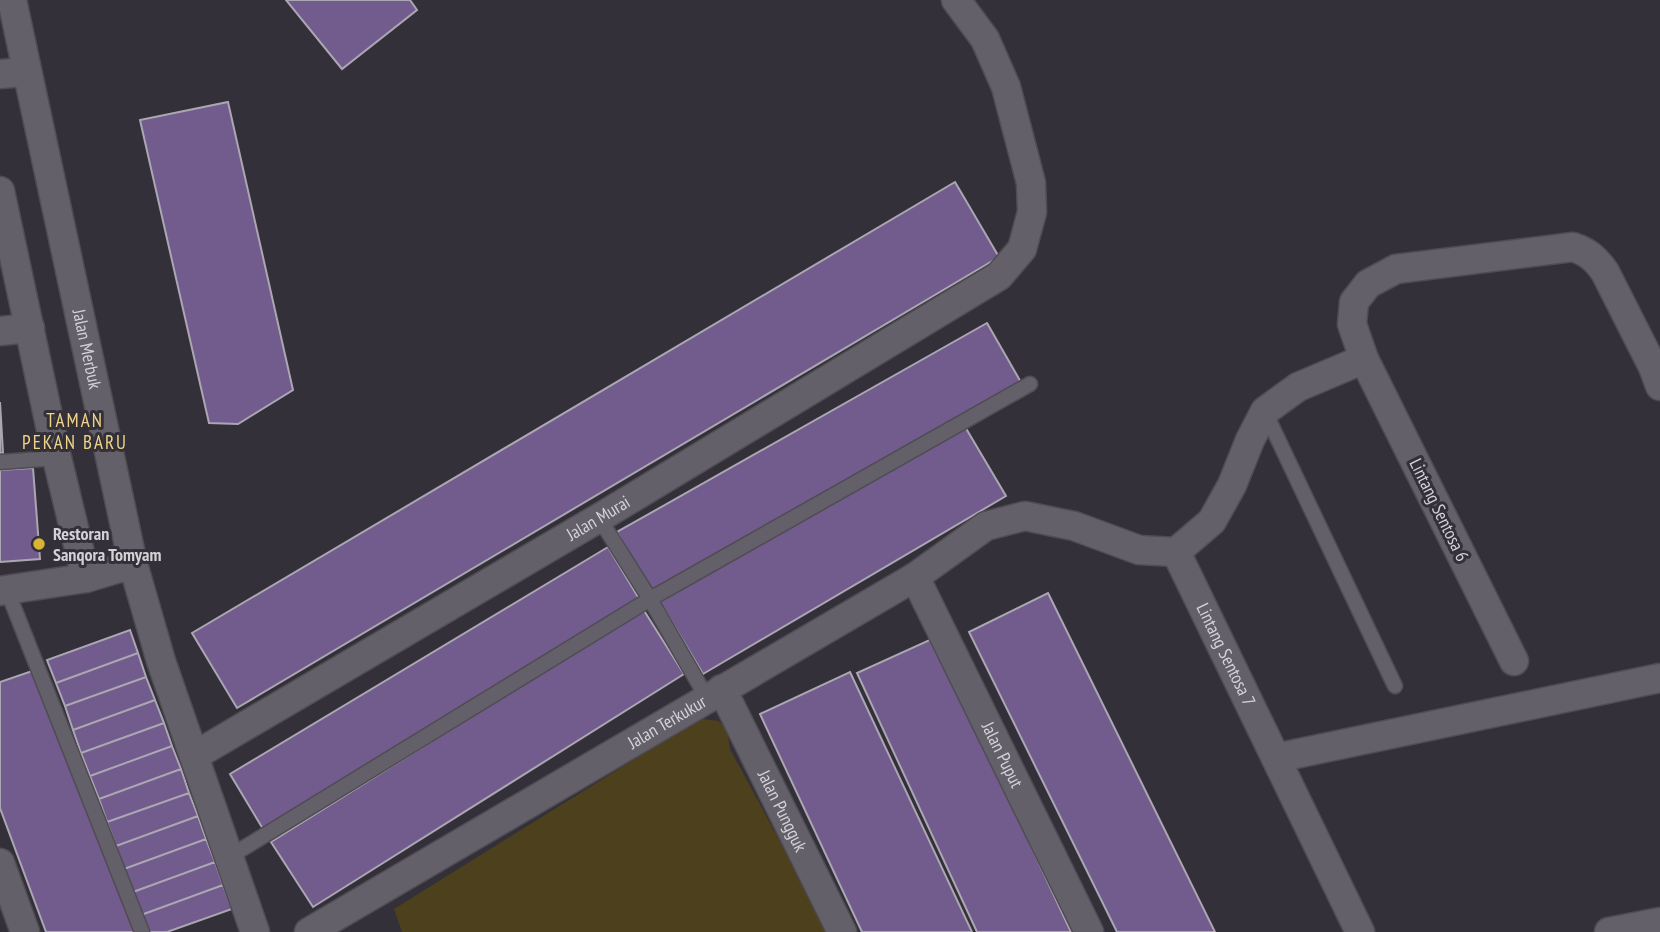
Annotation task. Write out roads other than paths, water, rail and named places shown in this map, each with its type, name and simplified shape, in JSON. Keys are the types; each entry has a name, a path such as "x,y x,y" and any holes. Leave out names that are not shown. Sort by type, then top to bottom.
{"street":[{"name":"Jalan Merbuk","path":"12,0 13,73 133,564 160,661 255,932"},
{"name":"Jalan Murai","path":"194,756 600,518 999,276 1022,249 1032,212 1031,183 1006,88 985,39 956,0"},
{"path":"0,191 57,458 86,578"},
{"name":"Lintang Sentosa 6","path":"1514,662 1364,359 1352,324 1354,302 1368,284 1396,270 1573,247 1587,251 1597,260 1658,372"},
{"path":"0,331 30,328"},
{"path":"1176,552 1212,520 1233,485 1250,440 1265,411 1298,387 1364,359"},
{"name":"Jalan Terkukur","path":"309,932 915,578 986,526 1025,516 1074,526 1139,550 1176,552"},
{"name":"Lintang Sentosa 7","path":"1176,552 1360,932"},
{"path":"4,590 86,578 133,564"},
{"name":"Jalan Puput","path":"915,578 1089,932"},
{"path":"1276,758 1660,678"},
{"name":"Jalan Pungguk","path":"715,694 842,932"},
{"path":"0,863 19,924"},
{"path":"1609,932 1660,922"}],"lane":[{"path":"229,856 650,599 1030,384"},
{"path":"1265,411 1395,686"},
{"path":"0,462 57,458"},
{"path":"600,518 650,599 715,694"},
{"path":"4,590 142,932"}],"place":[{"name":"Restoran Sanqora Tomyam","path":"39,544"}],"district":[{"name":"TAMAN PEKAN BARU","path":"75,431"}]}
